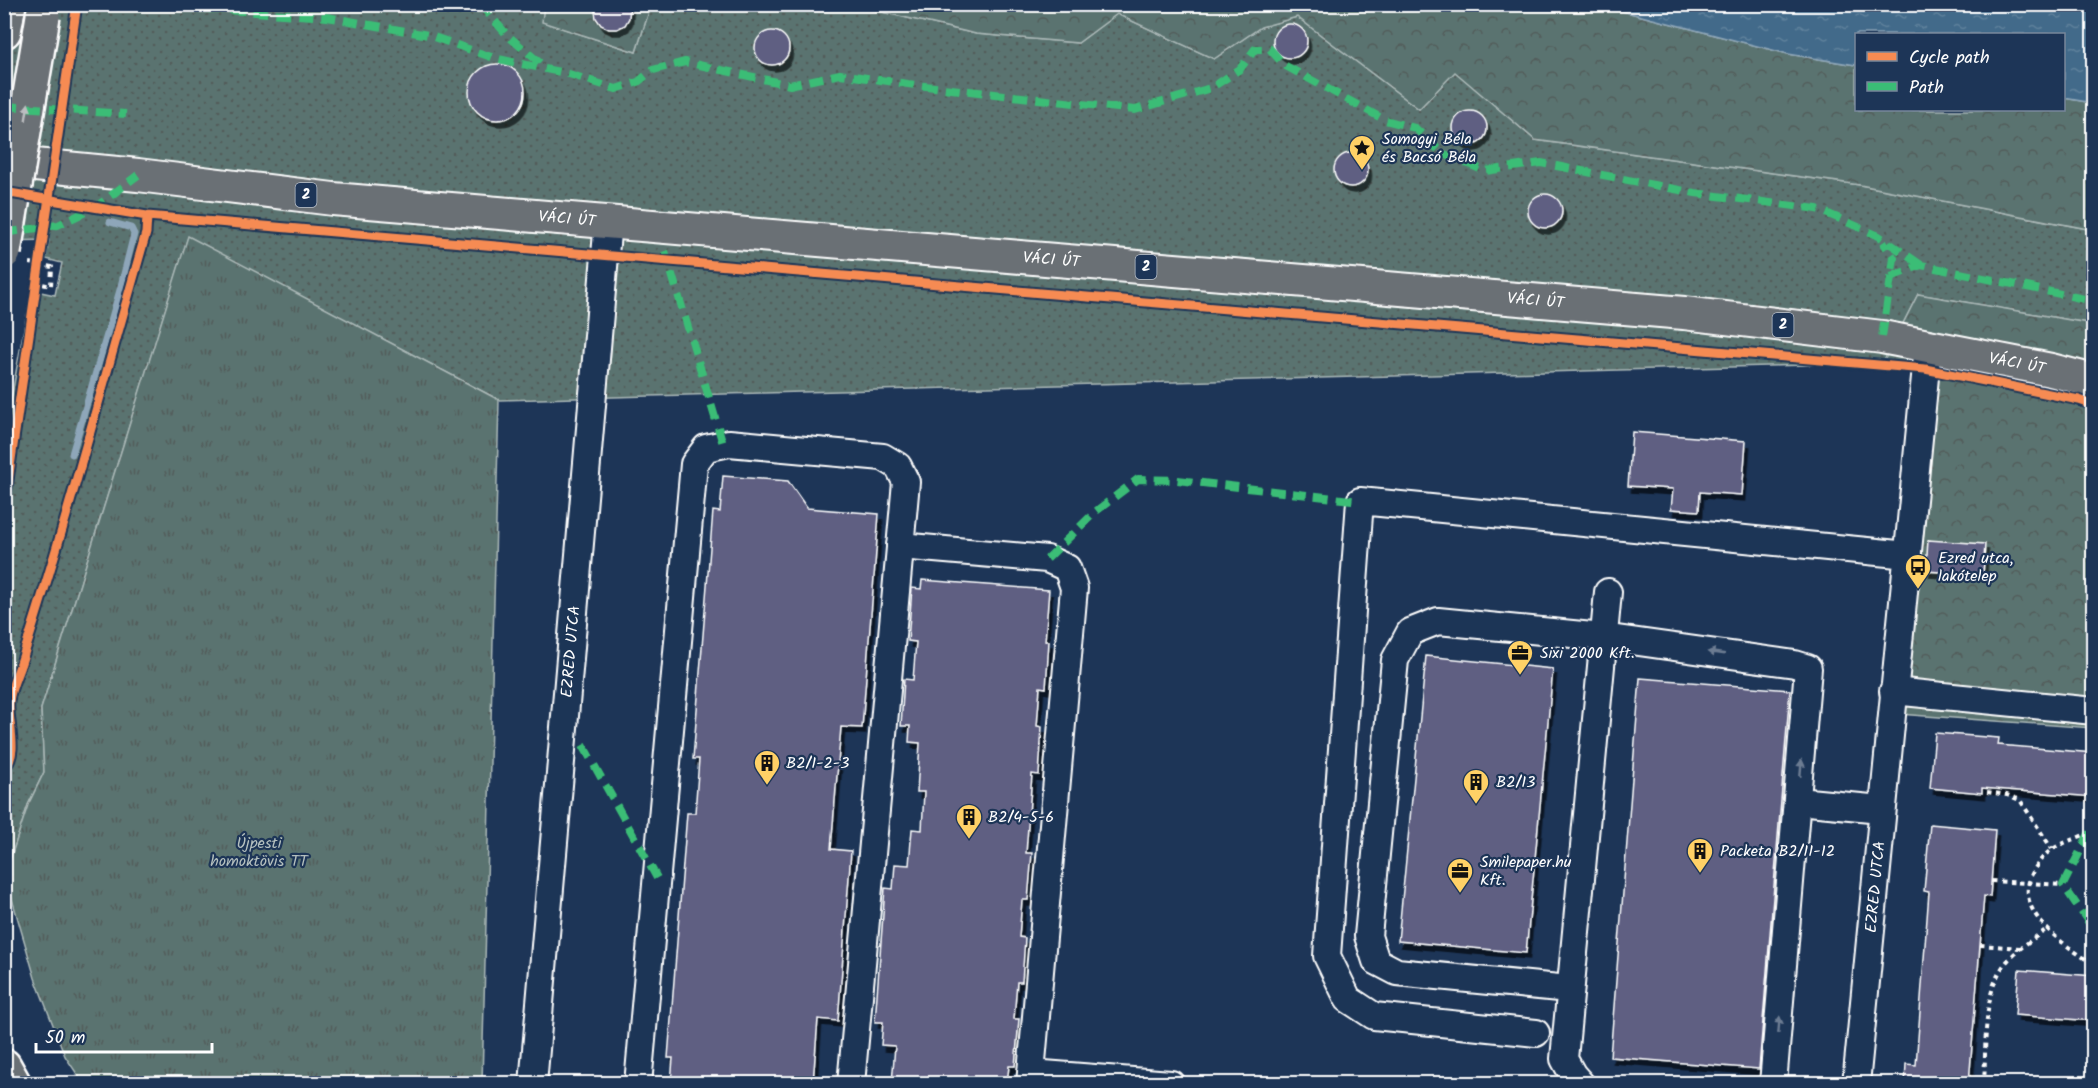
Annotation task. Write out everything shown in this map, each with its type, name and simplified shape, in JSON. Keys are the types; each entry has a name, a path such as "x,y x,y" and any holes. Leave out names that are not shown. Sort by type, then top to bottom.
{"highway":[{"path":"4,31 9,4"},
{"path":"14,257 45,4"}],"main road":[{"name":"VÁCI ÚT","path":"4,162 138,175 333,199 1684,314 1882,337 2051,370 2094,381"}],"street":[{"name":"EZRED UTCA","path":"533,1083 608,221"},
{"name":"EZRED UTCA","path":"1856,1083 1928,346"},
{"path":"638,1083 694,464 706,448 729,443 883,457 898,466 906,482 852,1083"},
{"path":"1536,1033 1374,1016 1348,999 1328,956 1360,501 1908,555"},
{"path":"900,546 1047,559 1067,568 1074,588 1030,1078 1170,1083"},
{"path":"1581,1083 1572,1076 1564,1059 1608,592"},
{"path":"1569,989 1397,972 1376,961 1368,936 1395,660 1410,632 1438,621 1603,638 1784,662 1808,668 1773,1083"},
{"path":"1893,691 2094,711"},
{"path":"1798,801 1881,809"}],"path":[{"path":"14,257 52,267 51,286 36,287 41,259"},
{"path":"1987,792 2020,800 2052,849"},
{"path":"2093,964 2047,929 2030,907 2027,884 2037,862 2052,849 2094,831"},
{"path":"1991,881 2063,885"},
{"path":"1984,1083 1990,1001 1999,973 2020,949 2047,929"},
{"path":"1980,945 2020,949"}],"green space":[{"path":"4,5 544,5 543,22 636,52 651,5 852,5 976,34 1078,43 1117,14 1214,59 1261,27 1297,17 1419,109 1455,71 1535,140 1860,185 2093,230 2093,324 1918,294 1883,363 499,400 188,237 41,709 44,772 28,805 5,875 5,432 31,290 55,295 62,263 46,259 49,240 5,241"},
{"path":"544,5 651,5 636,52 542,22"},
{"path":"852,5 1599,5 1788,54 1855,65 1855,111 2065,111 2065,98 2093,103 2093,230 1860,185 1535,140 1455,72 1419,109 1297,17 1261,27 1214,59 1117,14 1078,43 976,34"},
{"name":"Újpesti homoktövis TT","path":"188,236 499,400 482,1083 83,1083 65,1056 35,978 5,875 28,805 44,772 41,709"},
{"path":"1918,294 2093,324 2093,728 1884,713 1912,368 1883,363"}],"water":[{"path":"1599,5 2093,5 2093,103 2065,98 2065,33 1855,33 1855,65 1788,54"}],"building":[{"path":"594,4 630,4 629,18 625,25 617,29 609,29 601,25 596,18"},
{"path":"1290,24 1302,29 1307,41 1302,53 1290,58 1278,53 1273,41 1278,29"},
{"path":"772,31 784,36 789,48 784,60 772,65 760,60 755,48 760,36"},
{"path":"492,64 502,64 517,72 523,81 525,92 523,103 517,112 502,120 492,120 481,115 474,108 469,97 469,87 474,76 481,69"},
{"path":"1470,111 1482,116 1487,128 1482,140 1470,145 1458,140 1453,128 1458,116"},
{"path":"1351,153 1363,158 1368,170 1363,182 1351,187 1339,182 1334,170 1339,158"},
{"path":"1545,194 1557,199 1562,211 1557,223 1545,228 1533,223 1528,211 1533,199"},
{"path":"1632,432 1746,441 1742,495 1700,492 1699,511 1671,509 1673,489 1628,486"},
{"name":"B2/1-2-3","path":"723,476 788,481 807,508 879,514 862,728 841,727 831,849 851,851 838,1021 818,1019 813,1083 671,1083 673,1058 668,1058 687,813 695,813 699,759 693,759 713,511 720,512"},
{"path":"1928,540 1985,544 1983,575 1926,571"},
{"name":"B2/4-5-6","path":"922,580 1049,590 1045,641 1049,641 1046,688 1040,687 1037,726 1042,727 1039,775 1032,774 1026,853 1032,853 1028,900 1022,900 1019,937 1025,938 1022,982 1017,982 1014,1019 1019,1019 1015,1066 1009,1066 1007,1083 892,1083 895,1046 881,1045 883,1022 875,1022 885,888 893,889 895,864 909,865 912,829 922,830 924,792 917,792 920,743 909,742 910,726 901,726 904,679 913,680 916,642 908,641 912,588 921,589"},
{"name":"B2/13","path":"1426,656 1553,669 1526,953 1398,941"},
{"name":"Packeta B2/11-12","path":"1640,678 1790,690 1759,1069 1610,1057"},
{"path":"1935,733 1999,738 1998,745 2094,753 2094,797 1982,788 1982,793 1930,788"},
{"path":"1930,824 1995,830 1990,897 1984,896 1969,1083 1905,1083 1906,1064 1916,1065 1929,892 1924,891"},
{"path":"2019,970 2094,976 2094,1021 2015,1015"}],"waterway":[{"path":"72,454 134,234 131,228 110,222"}],"marked path":[{"path":"184,4 211,9 327,17 428,35 494,58 569,74 616,89 638,82 653,70 685,62 790,85 840,74 1135,110 1211,88 1240,69 1255,49 1270,49 1284,65 1385,120 1415,128 1442,153 1485,171 1541,163 1695,193 1817,209 1879,236 1921,265"},
{"path":"480,4 507,35 546,68"},
{"path":"4,106 126,114"},
{"path":"4,233 58,225 96,207 138,175"},
{"path":"1882,337 1894,258 1883,242"},
{"path":"665,251 723,444"},
{"path":"1891,277 1921,265 2094,301"},
{"path":"1047,559 1095,512 1138,479 1177,480 1360,501"},
{"path":"583,745 657,878"},
{"path":"2090,832 2063,885 2094,930"}],"cycle path":[{"path":"4,508 77,4"},
{"path":"4,192 147,216 1925,369 2094,405"},
{"path":"4,768 9,762 12,746 9,710 11,692 38,610 85,448 146,233 147,216"}],"place":[{"name":"Somogyi Béla és Bacsó Béla","path":"1362,171"},
{"name":"Ezred utca, lakótelep","path":"1918,590"},
{"name":"Sixi 2000 Kft.","path":"1520,676"},
{"name":"B2/1-2-3","path":"767,786"},
{"name":"B2/13","path":"1476,805"},
{"name":"B2/4-5-6","path":"969,840"},
{"name":"Packeta B2/11-12","path":"1700,874"},
{"name":"Smilepaper.hu Kft.","path":"1460,894"}]}
